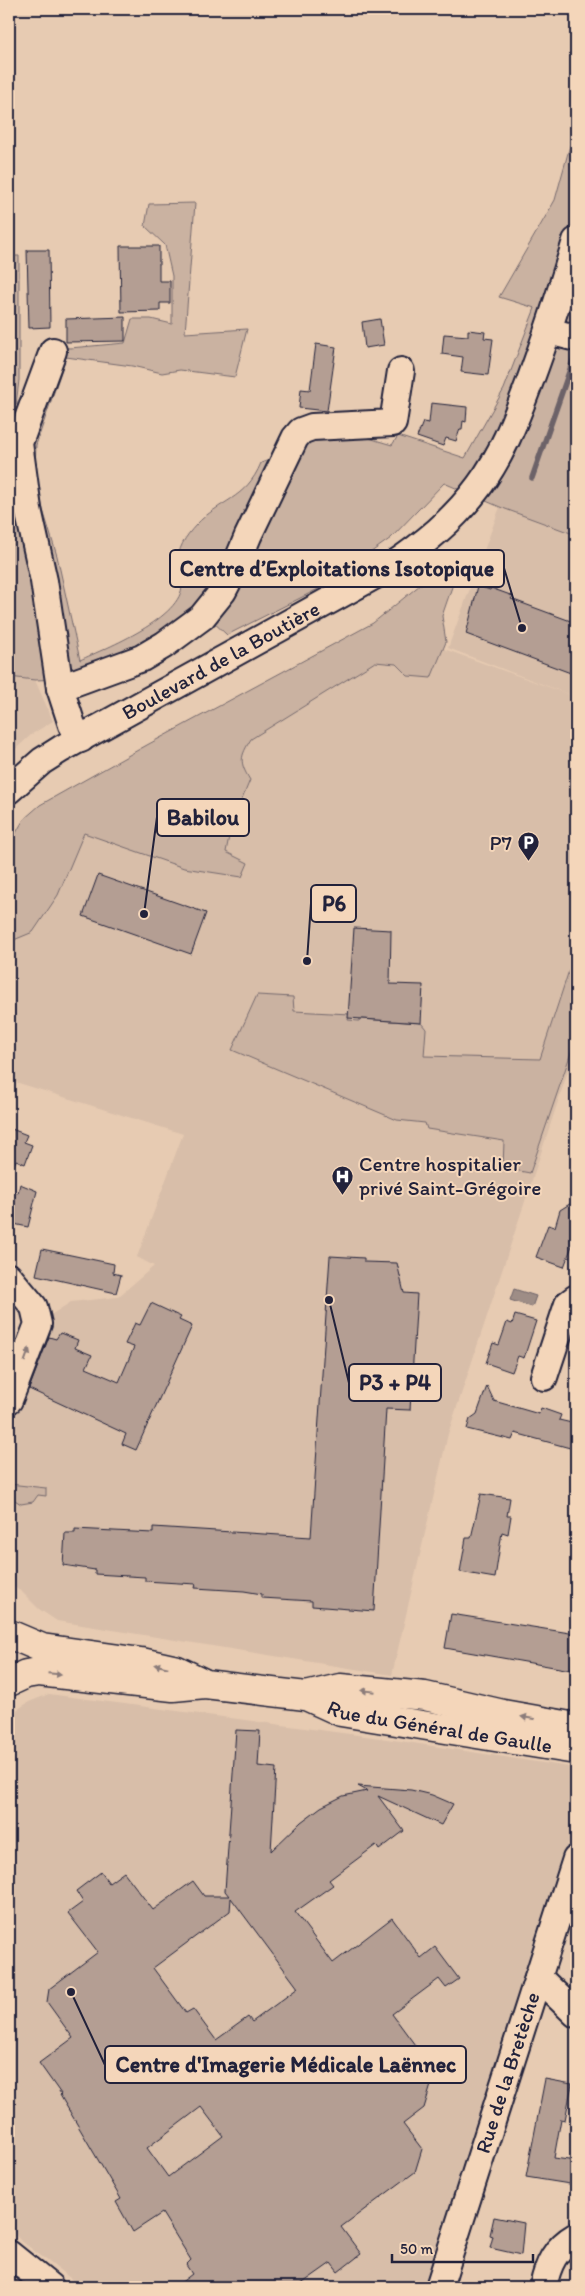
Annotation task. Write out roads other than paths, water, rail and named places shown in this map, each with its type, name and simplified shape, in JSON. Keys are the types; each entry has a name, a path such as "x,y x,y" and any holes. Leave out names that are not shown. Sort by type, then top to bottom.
{"main road":[{"name":"Rue du Général de Gaulle","path":"9,1634 42,1648 141,1662 177,1670 205,1684"},
{"name":"Rue du Général de Gaulle","path":"9,1682 26,1674 39,1672 173,1687 205,1684 306,1696 341,1712 576,1750"},
{"name":"Rue du Général de Gaulle","path":"306,1696 340,1688 425,1696 503,1714 576,1727"}],"street":[{"name":"Boulevard de la Boutière","path":"9,790 42,761 390,567 425,543 466,502 501,451 519,411 548,330 576,241"},
{"path":"548,330 576,338"},
{"path":"53,351 19,443 28,510 44,581 60,688 72,724 81,739"},
{"path":"60,688 142,658 164,645 202,617 223,591 234,572 248,536 295,438 301,431 312,427 393,423 401,371"},
{"path":"9,1277 34,1307 38,1324 9,1400"},
{"path":"544,1377 568,1304 576,1298"},
{"name":"Rue de la Bretèche","path":"439,2287 576,1858"},
{"path":"538,1977 576,2014"},
{"path":"543,2287 551,2259 559,2248 576,2236"},
{"path":"9,2254 50,2287"}],"waterway":[{"path":"532,478 576,352"}],"place":[{"name":"Centre d’Exploitations Isotopique","path":"522,628"},
{"name":"P7","path":"528,862"},
{"name":"Babilou","path":"144,914"},
{"name":"P6","path":"307,961"},
{"name":"Centre hospitalier privé Saint-Grégoire","path":"343,1195"},
{"name":"P3 + P4","path":"329,1300"},
{"name":"Centre d'Imagerie Médicale Laënnec","path":"71,1992"}]}
